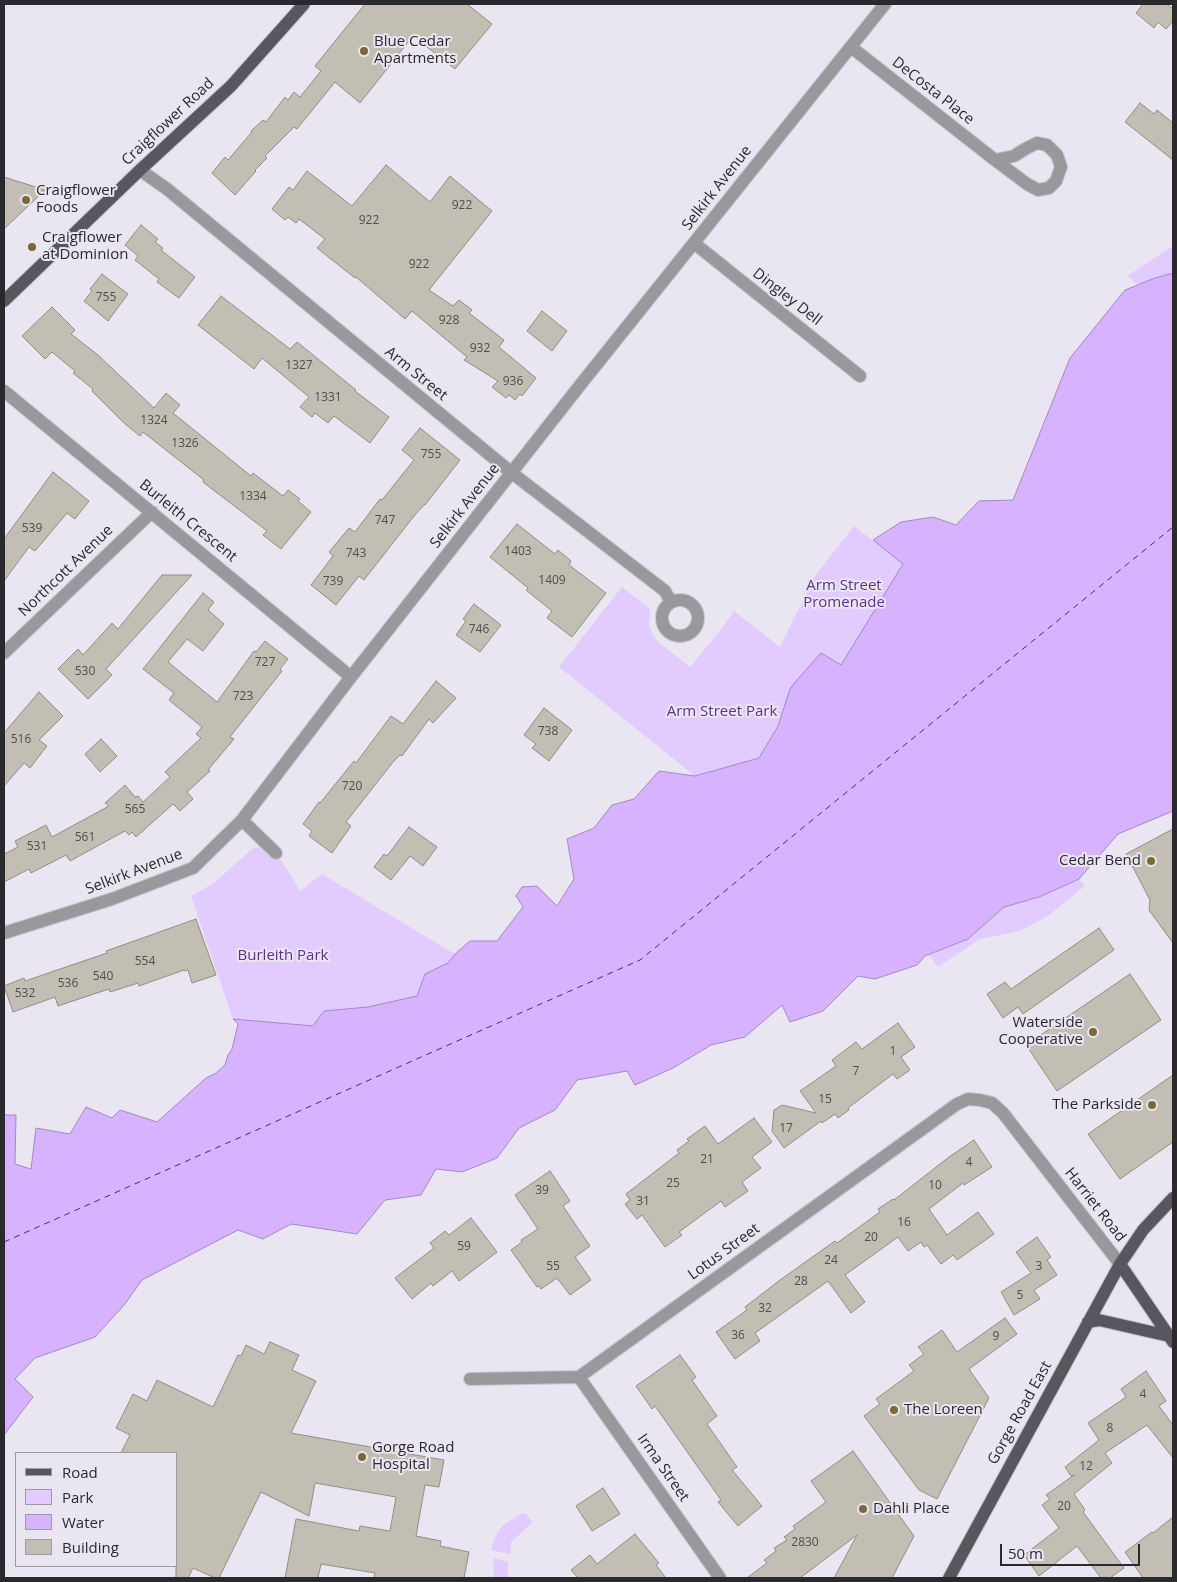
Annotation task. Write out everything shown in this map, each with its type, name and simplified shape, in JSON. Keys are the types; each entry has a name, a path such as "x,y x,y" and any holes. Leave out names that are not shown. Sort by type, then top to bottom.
{"main road":[{"name":"Craigflower Road","path":"4,301 140,170 231,86 304,4"},
{"name":"Gorge Road East","path":"949,1578 1120,1264 1143,1230 1173,1198"},
{"name":"Harriet Road","path":"1120,1264 1171,1339"},
{"path":"1088,1322 1099,1320 1171,1339"}],"street":[{"name":"Selkirk Avenue","path":"4,933 112,899 193,868 242,820 351,676 581,384 885,4"},
{"name":"DeCosta Place","path":"851,47 995,160 1027,184 1038,190 1049,188 1056,181 1061,167 1057,154 1047,145 1037,143 1014,156 995,160"},
{"name":"Arm Street","path":"140,170 167,189 512,473 665,591 672,602"},
{"name":"Dingley Dell","path":"694,243 860,376"},
{"name":"Burleith Crescent","path":"4,391 351,676"},
{"name":"Northcott Avenue","path":"4,653 152,512"},
{"path":"242,820 276,853"},
{"name":"Lotus Street","path":"579,1377 957,1104 968,1099 980,1100"},
{"name":"Harriet Road","path":"980,1100 992,1103 1003,1113 1120,1264"},
{"path":"470,1379 579,1377"},
{"name":"Irma Street","path":"579,1377 720,1578"}],"green space":[{"path":"1173,246 1173,273 1138,285 1127,276"},
{"name":"Arm Street Park","path":"854,526 903,564 841,665 790,689 778,726 759,758 695,776 559,667 622,587 650,609 649,626 656,640 690,667 734,611 780,647 815,576"},
{"name":"Burleith Park","path":"262,846 279,858 300,891 322,874 455,954 448,963 425,974 417,996 368,1007 324,1011 313,1026 233,1019 191,896 214,883 252,849"},
{"path":"1079,879 1085,886 1048,916 1020,931 980,939 938,967 929,955 968,939 1004,907 1039,897"},
{"path":"522,1513 526,1514 533,1522 511,1542 510,1554 491,1550 502,1526"},
{"path":"495,1558 508,1562 508,1578 494,1578 493,1560"}],"water":[{"path":"1173,273 1173,811 1118,834 1079,879 1039,897 1004,907 968,939 925,956 917,965 875,979 858,976 823,1011 790,1022 782,1005 745,1037 711,1045 673,1068 635,1085 627,1071 577,1080 555,1110 519,1128 497,1158 462,1172 436,1169 421,1195 385,1200 357,1234 291,1224 263,1239 238,1230 142,1280 125,1304 95,1337 35,1358 15,1379 33,1397 4,1435 4,1115 16,1115 15,1164 31,1169 36,1128 70,1134 86,1107 112,1118 120,1110 157,1122 206,1078 216,1073 225,1065 232,1049 238,1024 233,1019 313,1026 324,1011 368,1007 417,996 425,974 448,963 470,941 497,941 523,907 516,896 522,887 537,886 557,906 574,879 567,839 594,828 612,805 634,799 659,771 695,776 759,758 778,726 790,689 796,681 821,653 841,665 903,564 873,540 901,522 933,517 956,525 979,501 1013,500 1070,358 1125,290"}],"building":[{"name":"Blue Cedar Apartments","path":"365,4 467,4 492,24 455,69 413,36 360,103 335,82 297,129 294,127 265,156 267,158 235,195 212,173 225,157 228,160 251,131 263,120 266,122 285,97 288,100 294,92 300,97 321,71 315,66"},
{"path":"1143,4 1167,4 1173,9 1173,21 1166,29 1158,22 1154,28 1136,13"},
{"path":"1140,103 1154,114 1157,110 1173,123 1173,160 1125,122"},
{"path":"386,165 430,202 450,176 492,211 429,290 453,306 459,300 472,310 469,313 504,340 499,347 536,378 522,396 520,394 515,400 509,395 506,398 492,387 498,381 464,360 467,357 412,311 405,319 356,277 317,248 325,239 299,219 296,223 288,217 285,220 272,209 289,187 293,190 307,171 352,206"},
{"path":"4,177 45,190 4,229"},
{"path":"141,225 158,239 155,242 163,248 161,250 195,277 179,298 157,282 159,279 135,260 138,256 125,245"},
{"path":"102,274 128,294 108,321 84,301 92,291 90,289"},
{"path":"221,296 290,349 297,342 389,417 370,443 334,416 328,423 315,413 312,417 300,407 309,397 262,358 254,369 198,325"},
{"path":"52,307 75,330 71,334 98,355 154,408 166,393 180,405 173,413 251,476 253,473 283,496 288,490 300,499 298,501 311,512 281,549 263,535 267,531 203,482 204,480 143,432 140,436 125,424 92,391 93,389 73,373 75,371 52,352 45,359 22,336"},
{"path":"542,311 567,331 552,351 527,331"},
{"path":"420,428 460,460 364,580 359,576 336,605 311,585 333,556 329,552 349,528 355,532 380,499 382,500 414,460 402,450"},
{"path":"53,472 89,501 75,519 67,513 35,551 29,547 4,581 4,539"},
{"path":"517,524 555,554 558,550 571,561 569,565 606,593 572,637 547,618 552,611 526,590 528,588 490,557"},
{"path":"162,575 192,575 106,669 112,675 88,699 58,669 78,649 83,655 112,623 118,629"},
{"path":"203,593 214,602 208,610 224,624 203,651 187,639 168,662 217,702 254,651 256,652 265,641 288,659 280,669 282,671 230,737 234,739 208,770 210,771 187,792 193,799 180,811 173,804 136,837 132,832 129,835 125,831 70,861 66,855 31,873 29,869 4,882 4,854 18,847 15,841 46,825 52,837 109,806 105,803 125,785 135,797 138,796 143,802 170,777 165,772 201,738 196,734 202,727 169,700 174,693 143,669"},
{"path":"474,604 501,625 480,652 456,635 466,621 463,619"},
{"path":"436,681 456,698 433,723 429,719 402,756 400,755 393,762 346,822 351,826 332,853 309,836 312,831 303,824 354,761 356,763 391,716 403,724"},
{"path":"39,692 63,716 39,740 47,746 30,768 24,763 4,786 4,733"},
{"path":"544,708 572,730 549,761 532,748 536,744 524,735"},
{"path":"101,739 117,756 100,772 85,754"},
{"path":"409,827 437,847 423,866 410,856 391,880 374,867 384,854 387,856"},
{"path":"1173,829 1173,943 1149,910 1150,900 1126,854"},
{"path":"196,919 216,975 192,983 188,970 184,970 139,986 138,983 110,992 109,989 58,1006 55,997 13,1012 4,986 24,978 25,981 107,953 106,951"},
{"path":"1099,928 1114,950 1023,1014 1018,1007 1003,1018 987,994 1005,982 1011,989"},
{"name":"Waterside Cooperative","path":"1130,974 1161,1020 1057,1091 1026,1045"},
{"path":"898,1023 915,1047 901,1057 910,1070 897,1079 893,1074 848,1108 849,1110 838,1118 835,1114 822,1123 821,1121 784,1148 772,1131 774,1110 782,1105 816,1113 800,1091 836,1066 832,1060 856,1042 862,1049"},
{"name":"The Parkside","path":"1173,1075 1173,1142 1120,1179 1088,1134"},
{"path":"754,1118 772,1142 752,1157 761,1168 742,1182 748,1191 725,1207 721,1201 679,1232 682,1235 665,1247 642,1215 637,1219 625,1204 630,1200 626,1194 679,1153 677,1150 689,1141 687,1139 705,1126 718,1144"},
{"path":"974,1140 992,1167 964,1185 963,1183 929,1209 947,1235 978,1212 994,1234 957,1260 953,1255 941,1264 927,1245 924,1247 921,1242 908,1251 898,1237 845,1275 865,1302 851,1313 828,1281 755,1333 760,1341 735,1359 716,1332 747,1310 745,1307 780,1280 880,1212 878,1209 894,1200"},
{"path":"550,1171 570,1201 563,1206 590,1246 575,1257 591,1280 570,1295 557,1278 541,1289 539,1286 537,1287 511,1250 522,1242 521,1240 538,1229 515,1195"},
{"path":"471,1218 497,1252 459,1281 452,1271 433,1286 431,1283 412,1299 395,1278 434,1248 430,1243 445,1231 449,1235"},
{"path":"1037,1237 1051,1257 1047,1260 1057,1275 1034,1290 1040,1299 1014,1315 1001,1292 1031,1273 1016,1252"},
{"name":"The Loreen","path":"1005,1318 1017,1334 969,1369 989,1398 937,1499 919,1490 864,1416 880,1404 876,1399 914,1371 909,1365 924,1354 918,1347 942,1330 957,1352"},
{"name":"Gorge Road Hospital","path":"270,1342 299,1355 292,1370 316,1381 291,1433 444,1460 439,1487 425,1485 416,1536 441,1541 440,1546 469,1552 464,1578 374,1578 375,1573 321,1564 318,1578 285,1578 296,1519 359,1531 360,1526 390,1531 396,1497 315,1483 309,1516 261,1492 219,1578 193,1568 188,1578 176,1578 176,1567 178,1567 178,1452 122,1452 130,1435 116,1428 133,1394 147,1401 157,1380 213,1407 238,1355 241,1356 246,1345 264,1354"},
{"path":"680,1355 696,1377 692,1380 717,1416 707,1424 737,1467 732,1470 762,1506 738,1526 718,1502 721,1500 655,1406 652,1409 636,1386"},
{"path":"1146,1371 1166,1401 1159,1406 1173,1425 1173,1458 1147,1425 1105,1453 1112,1463 1074,1494 1085,1510 1083,1512 1124,1568 1110,1578 1101,1578 1077,1546 1039,1576 1024,1555 1059,1528 1042,1505 1050,1499 1046,1495 1074,1475 1071,1476 1065,1467 1099,1440 1088,1423 1126,1397 1121,1389"},
{"name":"Dahli Place","path":"853,1451 914,1536 892,1578 834,1578 857,1535 800,1578 747,1578 767,1563 764,1560 776,1551 774,1548 787,1540 784,1537 795,1529 793,1526 826,1502 811,1481"},
{"path":"603,1488 620,1514 592,1531 576,1506"},
{"path":"1173,1517 1173,1578 1143,1578 1125,1552"},
{"path":"635,1534 659,1563 656,1565 666,1578 578,1578 571,1570 590,1555 597,1564"}],"ferry route":[{"path":"4,1242 640,960 1173,527"}],"place":[{"name":"Blue Cedar Apartments","path":"364,51"},
{"name":"Craigflower Foods","path":"26,200"},
{"name":"Craigflower at Dominion","path":"32,247"},
{"name":"Cedar Bend","path":"1151,861"},
{"name":"Waterside Cooperative","path":"1093,1032"},
{"name":"The Parkside","path":"1152,1105"},
{"name":"The Loreen","path":"894,1410"},
{"name":"Gorge Road Hospital","path":"362,1457"},
{"name":"Dahli Place","path":"863,1509"}],"park label":[{"name":"Arm Street Promenade","path":"844,594"}]}
